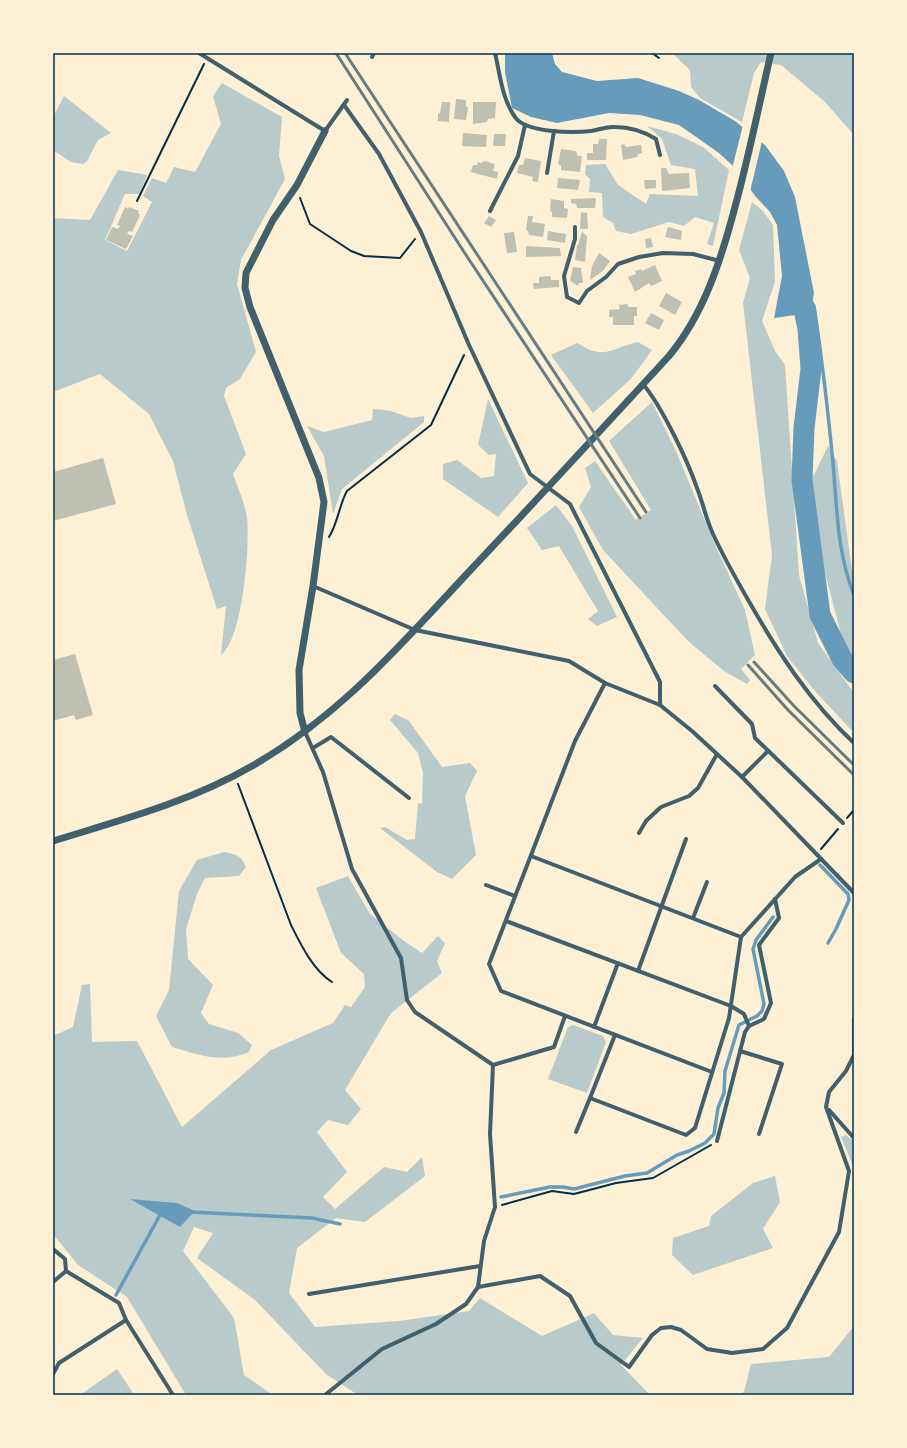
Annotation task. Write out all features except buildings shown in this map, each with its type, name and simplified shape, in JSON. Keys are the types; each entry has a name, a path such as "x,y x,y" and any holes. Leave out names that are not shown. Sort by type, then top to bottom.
{"street":[{"path":"198,53 325,132"},
{"path":"495,53 505,98 516,118 525,125 554,131 592,131 614,126 641,130 656,139 660,155"},
{"path":"53,841 163,807 235,775 263,760 305,732 348,698 415,630 643,384 681,342 699,311 720,260 748,158 771,53"},
{"path":"347,100 325,132 298,185 273,220 246,273 245,288 250,307 319,478 324,502 313,586 299,670 300,714 305,732 323,772 352,869 401,958 407,1000 415,1012 493,1065"},
{"path":"344,105 379,154 421,232 469,345 530,474 570,504 660,682 660,705"},
{"path":"490,211 518,156 525,125"},
{"path":"547,173 554,131"},
{"path":"575,227 574,240 564,276 567,297 579,303 587,291 606,277 618,264 639,257 662,254 693,254 720,260"},
{"path":"643,384 650,393 697,486 712,532 724,557 773,645 792,672 854,743"},
{"path":"313,586 415,630 569,661 605,683 660,705 742,777 854,893"},
{"path":"605,683 575,741 489,964 501,991 712,1072"},
{"path":"715,686 752,724 755,738 843,823"},
{"path":"312,748 331,737 409,798"},
{"path":"742,777 768,751"},
{"path":"639,833 646,821 661,807 689,796 698,788 717,754"},
{"path":"638,971 686,839"},
{"path":"531,856 741,937"},
{"path":"590,1098 686,1135 695,1128 729,1018 741,937 795,877 821,859"},
{"path":"693,918 707,882"},
{"path":"486,885 515,896"},
{"path":"717,1141 744,1032 749,1026 764,1020 771,1002 759,945 779,918 775,899"},
{"path":"506,921 731,1006 744,1014 749,1026"},
{"path":"594,1027 618,963"},
{"path":"493,1065 554,1047 565,1016"},
{"path":"478,1287 540,1276 570,1296 596,1343 629,1368 652,1335 661,1328 671,1327 681,1330 707,1349 732,1353 764,1349 787,1328 839,1232 849,1171 826,1107 829,1092 846,1071 853,1059 854,1019"},
{"path":"576,1132 615,1035"},
{"path":"740,1051 782,1064 759,1134"},
{"path":"325,1395 382,1349 436,1324 466,1304 478,1287 484,1241 495,1207 490,1134 493,1065"},
{"path":"826,1107 854,1138"},
{"path":"53,1249 65,1259 66,1271"},
{"path":"309,1294 480,1266"},
{"path":"53,1282 66,1271"},
{"path":"66,1271 119,1303 126,1320 173,1395"},
{"path":"53,1374 59,1363 126,1320"}],"path":[{"path":"652,53 659,58"},
{"path":"137,202 207,58"},
{"path":"298,185 302,204 310,224 351,251 364,256 400,258 421,232"},
{"path":"318,544 327,539 333,531 342,501 347,491 431,425 469,345"},
{"path":"235,775 291,925 302,947 325,978 332,982"},
{"path":"817,854 854,810"},
{"path":"495,1207 552,1191 574,1194 616,1183 653,1178 717,1141"}],"shaded area":[{"path":"672,53 854,53 854,135 825,102 781,65 761,62 754,73 742,122 700,98 691,87 690,70"},
{"path":"222,83 282,117 279,156 285,179 241,260 237,284 256,352 240,379 226,388 224,396 246,454 233,474 245,507 248,531 246,569 240,612 229,646 221,655 226,606 217,609 187,515 173,461 149,414 100,374 53,392 53,218 90,220 118,170 147,175 139,194 125,194 105,240 127,251 152,202 143,196 152,178 166,183 174,167 195,172 221,124 213,96"},
{"path":"64,96 111,133 98,140 87,161 83,164 71,162 53,150 53,117"},
{"path":"647,126 676,134 703,147 729,170 713,246 707,244 714,223 695,217 684,226 669,222 631,234 616,231 613,223 603,217 602,193 589,192 590,179 585,174 586,165 605,164 618,185 646,204 650,194 698,196 695,169 671,165 662,139"},
{"path":"752,202 763,211 773,225 775,282 762,321 775,351 785,365 799,575 818,643 854,693 854,733 814,690 787,656 765,609 772,555 743,303 750,278 739,250"},
{"path":"638,342 652,350 631,379 593,413 551,355 577,343 595,351 608,352"},
{"path":"488,399 528,483 498,517 443,479 443,464 457,460 481,478 494,476 496,454 489,455 478,445"},
{"path":"652,402 676,451 716,547 745,610 755,655 741,669 750,680 747,684 724,671 689,642 603,550 579,507 591,487 585,468 595,461 636,520 651,510 609,441"},
{"path":"373,409 391,411 411,418 424,416 424,422 342,489 333,514 324,456 307,426 324,432 372,420"},
{"path":"828,446 837,461 854,585 854,661 846,653 819,550 812,476 814,475"},
{"path":"556,505 572,526 617,617 597,626 588,619 598,611 559,546 542,550 527,528"},
{"path":"395,714 409,721 442,767 470,763 477,771 465,796 476,855 452,879 437,872 380,828 385,827 407,840 415,839 418,803 422,804 423,773 418,753 390,720"},
{"path":"224,852 238,856 243,860 246,867 239,876 205,878 197,894 186,929 188,959 213,985 201,1013 209,1024 238,1033 252,1045 249,1052 238,1056 219,1058 172,1047 156,1016 169,990 179,891 197,860"},
{"path":"348,876 370,914 404,941 422,953 438,936 445,943 437,961 442,973 391,1013 345,1090 361,1109 348,1125 328,1120 317,1132 347,1172 323,1197 335,1209 384,1167 407,1172 422,1157 425,1176 365,1222 336,1218 297,1248 289,1293 315,1327 399,1321 469,1311 480,1298 542,1336 594,1313 613,1335 643,1338 621,1365 650,1395 358,1395 326,1374 255,1300 197,1258 213,1233 194,1227 183,1251 234,1318 244,1375 273,1395 186,1395 127,1297 78,1265 53,1234 53,1036 73,1027 82,985 90,984 92,1042 137,1041 182,1127 271,1050 333,1023 345,1005 351,1007 365,987 364,974 341,953 316,888"},
{"path":"573,1025 603,1036 606,1042 587,1093 548,1079 568,1027"},
{"path":"846,1135 854,1141 854,1168 841,1137"},
{"path":"775,1176 780,1202 763,1229 773,1248 693,1275 672,1255 673,1238 709,1226 711,1216 753,1183"},
{"path":"854,1326 854,1395 737,1395 744,1392 751,1364 829,1357"},
{"path":"117,1369 133,1393 129,1395 80,1395"}],"water":[{"path":"505,53 552,53 555,64 562,72 597,81 638,78 679,91 699,100 735,121 765,145 784,171 795,197 814,293 810,313 774,318 782,276 777,225 770,212 756,197 732,165 719,153 679,125 640,115 609,113 557,123 531,117 512,108 505,72"},
{"path":"130,1199 177,1203 195,1211 180,1227"}],"pier":[{"path":"743,125 762,141 750,192 732,169"}],"waterway":[{"path":"799,285 808,329 811,369 804,428 802,480 820,615 842,659 854,673"},
{"path":"810,300 814,306 822,365 841,547 848,579 854,595"},
{"path":"820,865 848,894 849,900 828,943"},
{"path":"501,1197 550,1187 574,1189 625,1176 647,1173 677,1155 705,1143 714,1134 718,1108 724,1093 725,1071 739,1025 757,1016 762,1011 764,1004 753,949 756,940 773,917"},
{"path":"190,1212 312,1218 340,1224"},
{"path":"116,1295 160,1215"}],"railway":[{"path":"336,53 466,255 640,518"},
{"path":"345,53 646,512"},
{"path":"754,662 794,706 854,765"},
{"path":"748,665 788,710 854,775"}]}
